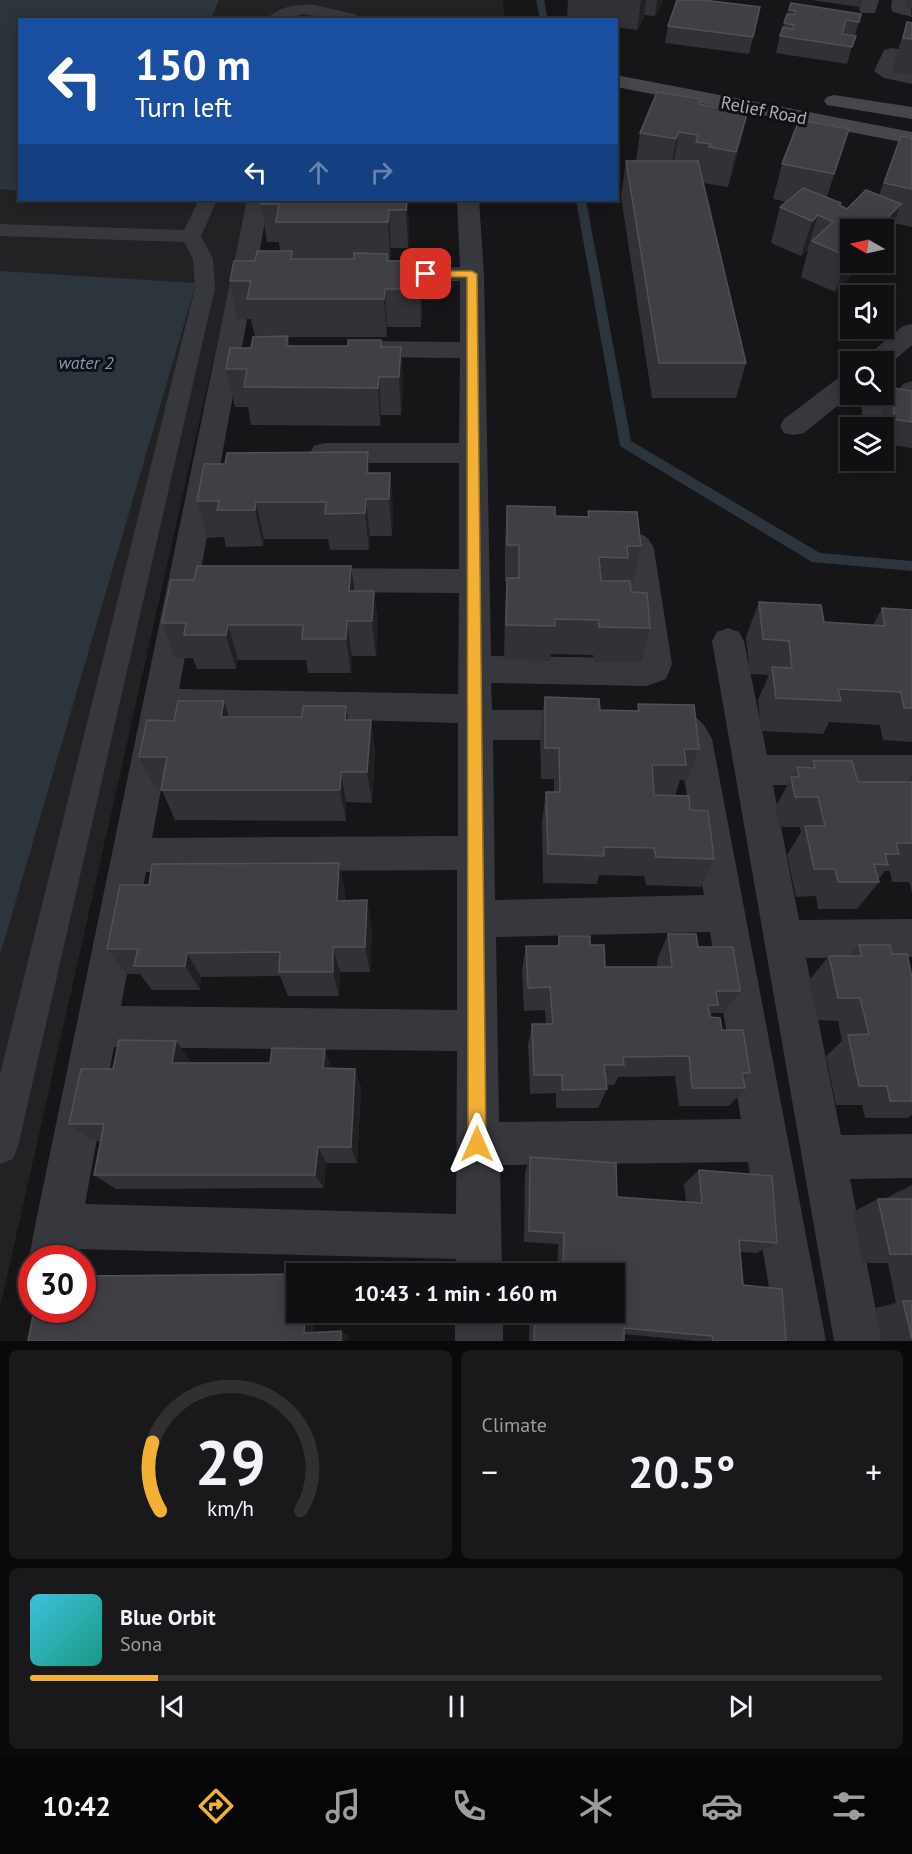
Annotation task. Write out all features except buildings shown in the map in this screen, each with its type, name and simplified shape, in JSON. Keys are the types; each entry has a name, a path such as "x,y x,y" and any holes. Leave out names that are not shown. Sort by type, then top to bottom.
{"street":[{"path":"902,0 900,8 912,11"},
{"path":"912,57 891,54 884,70 912,78"},
{"path":"618,67 752,94"},
{"name":"Relief Road","path":"618,81 752,94 912,138"},
{"path":"813,97 912,113"},
{"path":"265,201 241,349 196,579 160,703 55,1242 478,1255 474,581 485,539 473,453 472,274 468,201"},
{"path":"357,275 472,274"},
{"path":"894,354 912,332"},
{"path":"333,349 472,350"},
{"path":"794,426 840,390"},
{"path":"876,417 876,408 879,404 909,396 912,390"},
{"path":"300,453 473,453"},
{"path":"474,669 647,672 654,669 656,664 639,549 635,544 567,541"},
{"path":"277,580 474,581"},
{"path":"728,641 858,1341"},
{"path":"160,703 627,725 674,724 684,726 691,731 695,739 727,913 801,1341"},
{"path":"752,770 912,770"},
{"path":"130,855 476,853"},
{"path":"476,919 727,913"},
{"path":"783,939 912,938"},
{"path":"97,1026 477,1031"},
{"path":"477,1144 766,1140"},
{"path":"824,1157 912,1156"},
{"path":"479,1323 479,1341"}],"lane":[{"path":"276,18 289,10 303,8 324,9 353,18"},
{"path":"191,236 208,201"},
{"path":"0,230 191,236"},
{"path":"0,1146 205,288 203,259 191,236"}],"shaded area":[{"path":"0,0 503,0 505,18 18,18 18,201 249,201 0,1308"}],"water":[{"path":"0,0 219,0 211,18 18,18 18,191 0,189"},
{"name":"water 2","path":"0,271 196,283 0,955"}],"waterway":[{"path":"540,0 544,18"},
{"path":"581,201 625,443 817,558 912,566"}],"route":[{"path":"426,274 472,274 477,1144"}]}
